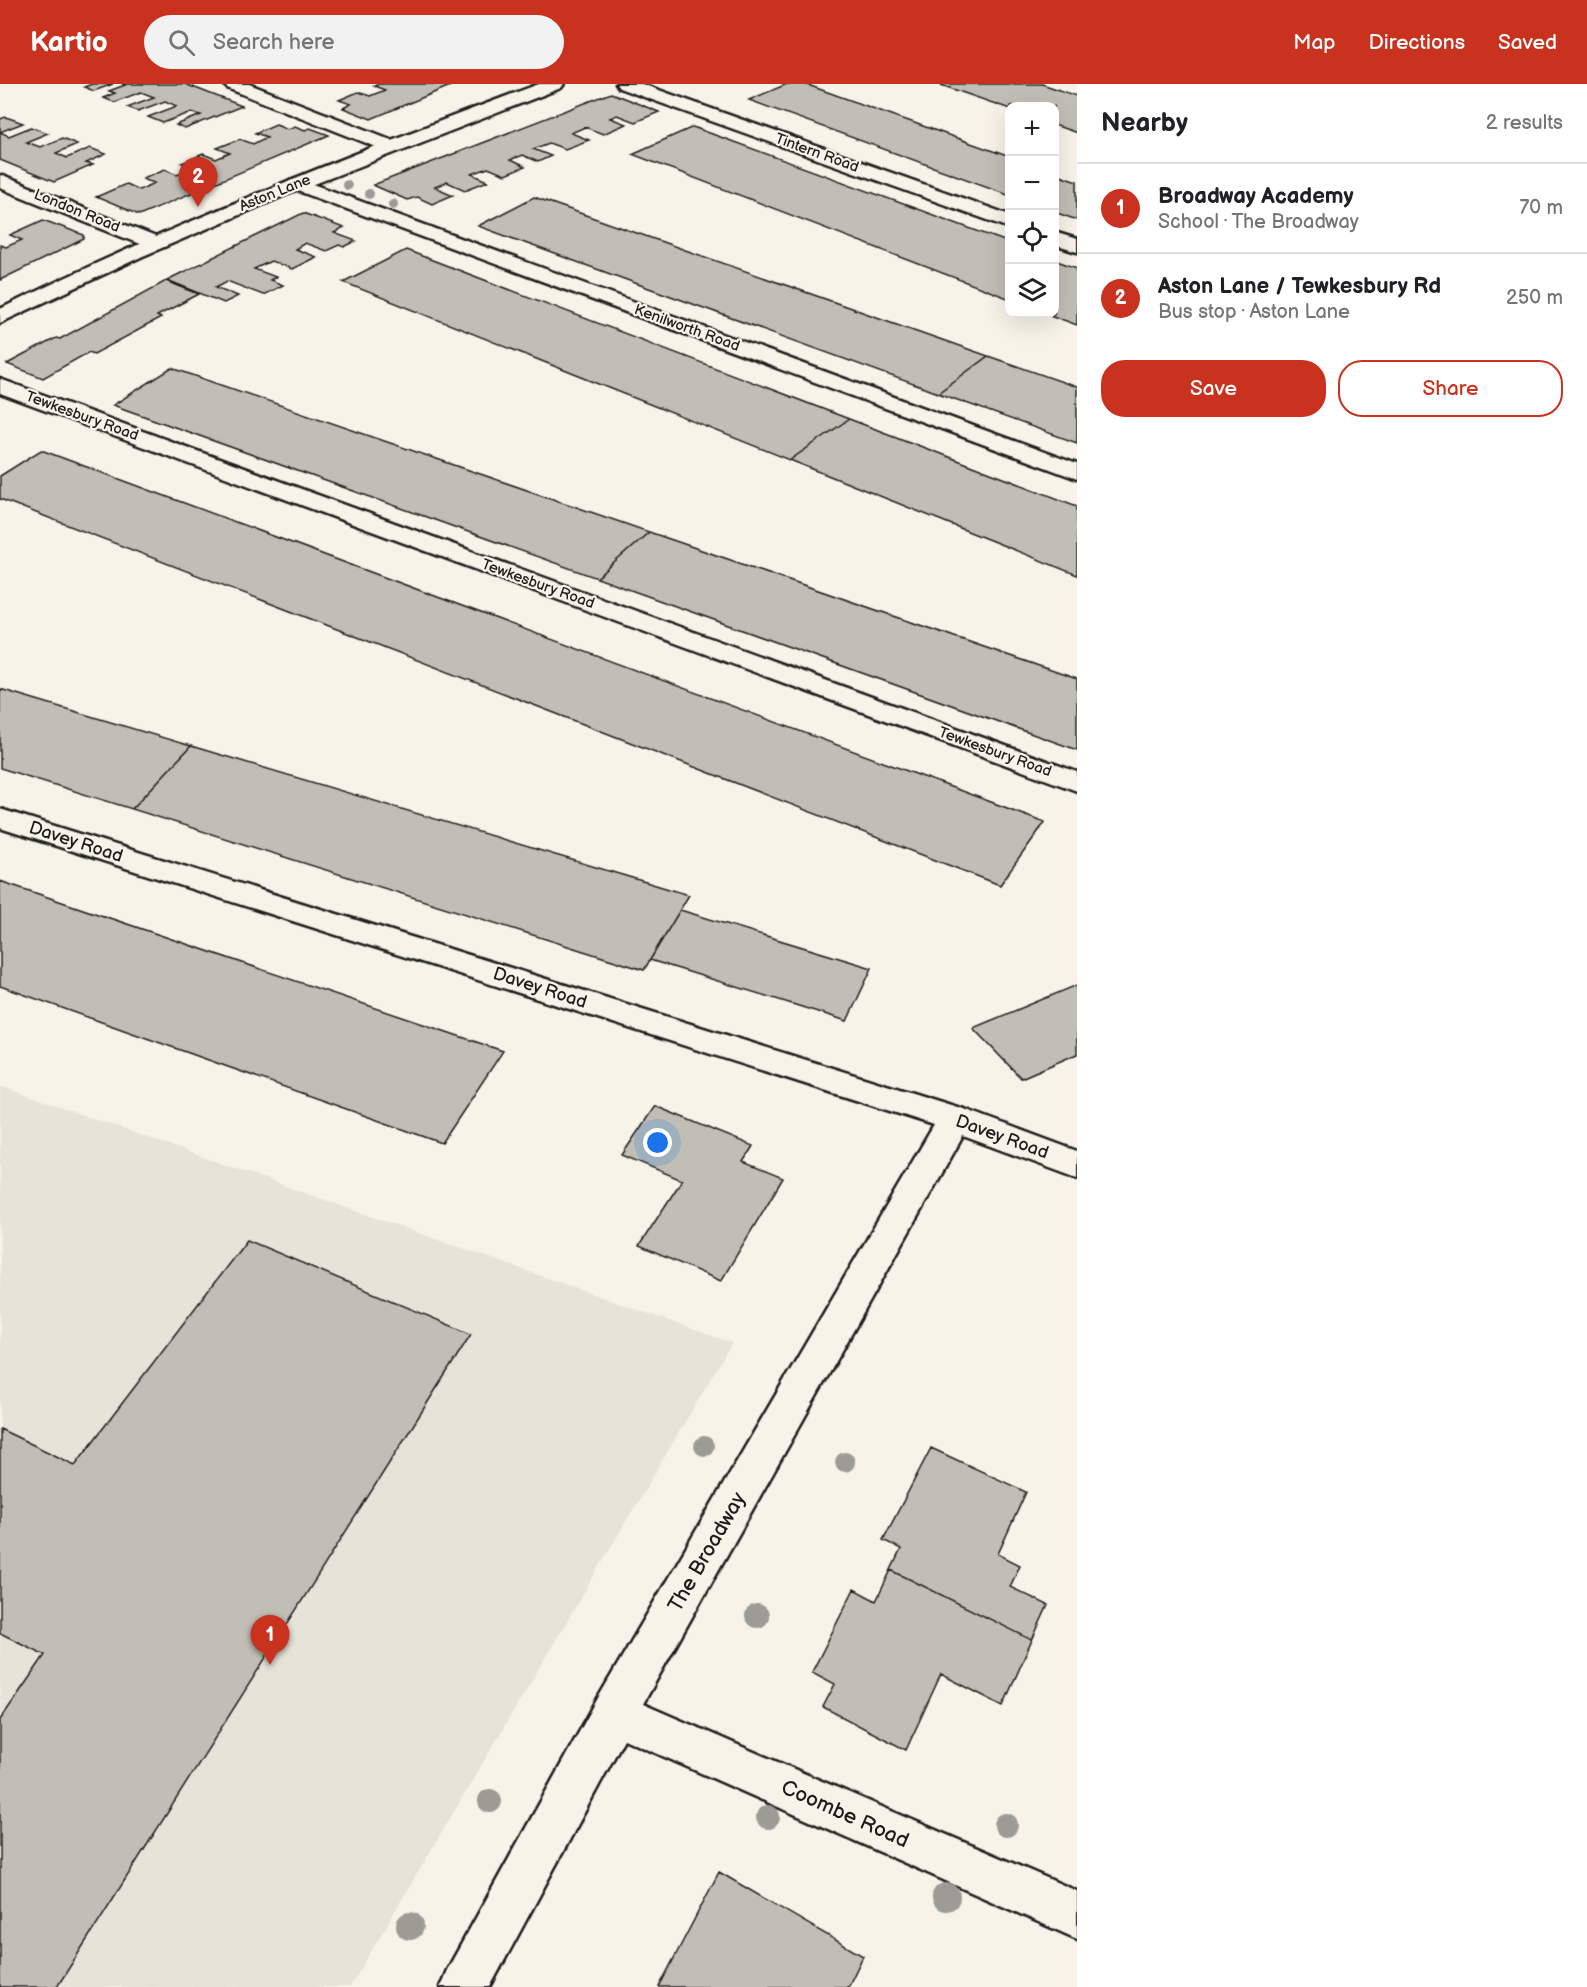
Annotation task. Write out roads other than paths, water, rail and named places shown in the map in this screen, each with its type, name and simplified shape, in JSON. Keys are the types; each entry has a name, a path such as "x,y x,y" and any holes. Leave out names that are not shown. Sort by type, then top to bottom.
{"street":[{"path":"232,84 391,146"},
{"name":"Tintern Road","path":"625,84 1005,220"},
{"name":"Aston Lane","path":"0,317 154,243 391,146 550,85"},
{"name":"London Road","path":"0,181 154,243"},
{"name":"Kenilworth Road","path":"297,184 1077,472"},
{"path":"1059,240 1077,246"},
{"name":"Tewkesbury Road","path":"0,386 1077,782"},
{"name":"Davey Road","path":"0,818 955,1119 1077,1165"},
{"name":"The Broadway","path":"464,1987 614,1713 955,1119"},
{"name":"Coombe Road","path":"614,1713 1077,1915"}],"place":[{"name":"Aston Lane / Tewkesbury Rd","path":"198,207"},
{"name":"Broadway Academy","path":"270,1665"}]}
